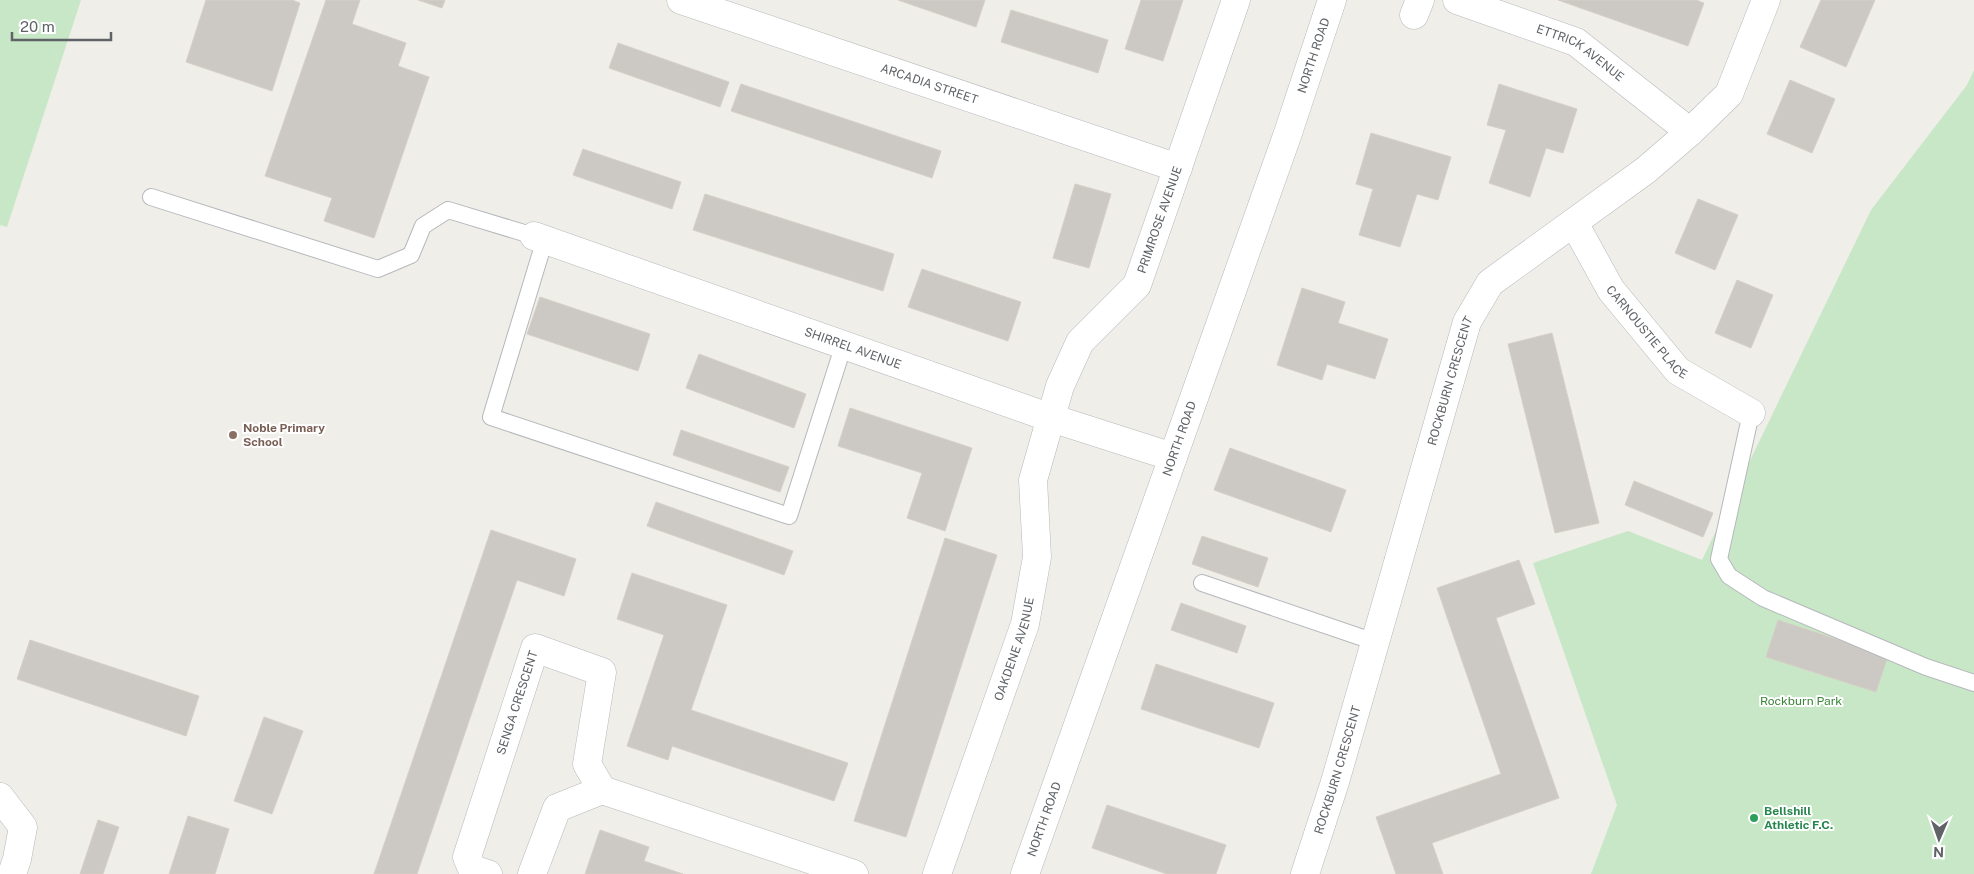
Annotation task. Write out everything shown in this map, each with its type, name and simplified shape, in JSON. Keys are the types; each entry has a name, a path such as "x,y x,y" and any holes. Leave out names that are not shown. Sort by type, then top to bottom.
{"street":[{"name":"ARCADIA STREET","path":"680,0 1178,168"},
{"name":"PRIMROSE AVENUE","path":"1051,418 1060,386 1080,342 1137,286 1236,0"},
{"name":"NORTH ROAD","path":"1025,874 1288,133 1332,0"},
{"name":"ETTRICK AVENUE","path":"1457,0 1576,42 1690,132"},
{"name":"ROCKBURN CRESCENT","path":"1305,874 1335,782 1466,322 1490,284 1646,170 1690,132 1729,94 1766,0"},
{"name":"CARNOUSTIE PLACE","path":"1574,223 1611,290 1678,371 1751,413"},
{"name":"SHIRREL AVENUE","path":"540,238 1051,418 1173,457"},
{"name":"OAKDENE AVENUE","path":"937,874 1026,624 1038,556 1033,480 1051,418"},
{"name":"SENGA CRESCENT","path":"488,874 472,869 467,857 535,648 602,672 587,764 602,790"},
{"path":"532,874 557,808 602,790 854,874"},
{"path":"0,797 23,827 18,860 12,874"}],"lane":[{"path":"151,197 378,269 411,255 423,226 448,210 540,238 490,417 789,516 844,344"},
{"path":"1751,413 1719,559 1729,576 1763,598 1926,666 1974,683"},
{"path":"1202,583 1375,642"}],"green space":[{"path":"0,0 81,0 7,227 0,225"},
{"name":"Rockburn Park","path":"1974,70 1974,874 1591,874 1617,805 1533,563 1628,531 1702,560 1871,210 1967,85"}],"building":[{"path":"206,0 292,0 300,3 272,91 186,62"},
{"path":"326,0 360,0 352,24 406,43 398,66 429,77 374,238 324,221 332,198 265,176"},
{"path":"418,0 445,0 442,8"},
{"path":"898,0 985,0 976,27"},
{"path":"1141,0 1183,0 1163,61 1125,49"},
{"path":"1558,0 1696,0 1704,3 1688,46"},
{"path":"1821,0 1875,0 1846,67 1800,47"},
{"path":"1011,10 1108,40 1098,73 1001,42"},
{"path":"618,43 729,82 720,107 609,68"},
{"path":"1790,80 1835,99 1812,153 1767,134"},
{"path":"741,84 941,151 932,178 731,111"},
{"path":"1499,84 1577,109 1563,153 1546,148 1530,197 1489,183 1506,130 1487,125"},
{"path":"1371,133 1451,157 1438,200 1417,194 1400,247 1359,235 1373,189 1356,184"},
{"path":"583,149 681,182 672,209 573,175"},
{"path":"1075,184 1111,194 1089,268 1053,258"},
{"path":"705,194 894,254 883,291 693,230"},
{"path":"1698,199 1738,215 1715,270 1675,253"},
{"path":"922,269 1021,302 1008,341 908,307"},
{"path":"1737,280 1773,295 1751,348 1715,333"},
{"path":"1302,288 1345,302 1338,323 1388,339 1375,379 1327,364 1322,380 1277,365"},
{"path":"540,297 650,334 638,371 527,334"},
{"path":"1552,333 1599,523 1555,533 1508,344"},
{"path":"699,354 806,394 794,428 686,388"},
{"path":"850,408 972,448 945,531 907,518 922,473 838,446"},
{"path":"681,430 789,467 780,492 673,455"},
{"path":"1230,448 1346,490 1331,532 1214,490"},
{"path":"1634,481 1713,513 1703,537 1625,505"},
{"path":"656,502 793,551 784,575 647,526"},
{"path":"491,530 576,559 564,596 517,580 417,874 374,874"},
{"path":"1202,536 1268,558 1258,587 1192,564"},
{"path":"945,538 997,555 906,837 854,821"},
{"path":"1519,560 1535,604 1496,618 1559,798 1432,843 1443,874 1396,874 1376,817 1501,774 1437,588"},
{"path":"632,573 727,605 691,710 848,763 834,801 672,746 668,760 627,746 664,635 617,619"},
{"path":"1181,603 1246,626 1237,653 1171,630"},
{"path":"1778,620 1888,656 1876,692 1766,657"},
{"path":"30,640 199,696 186,736 17,679"},
{"path":"1156,664 1274,703 1259,748 1141,709"},
{"path":"264,717 303,731 272,814 234,801"},
{"path":"1107,805 1226,845 1216,874 1167,874 1092,848"},
{"path":"188,816 229,829 215,874 169,874"},
{"path":"98,820 119,827 103,874 80,874"},
{"path":"600,830 649,847 644,861 683,874 585,874"}],"place":[{"name":"Noble Primary School","path":"233,435"},
{"name":"Bellshill Athletic F.C.","path":"1754,818"}]}
